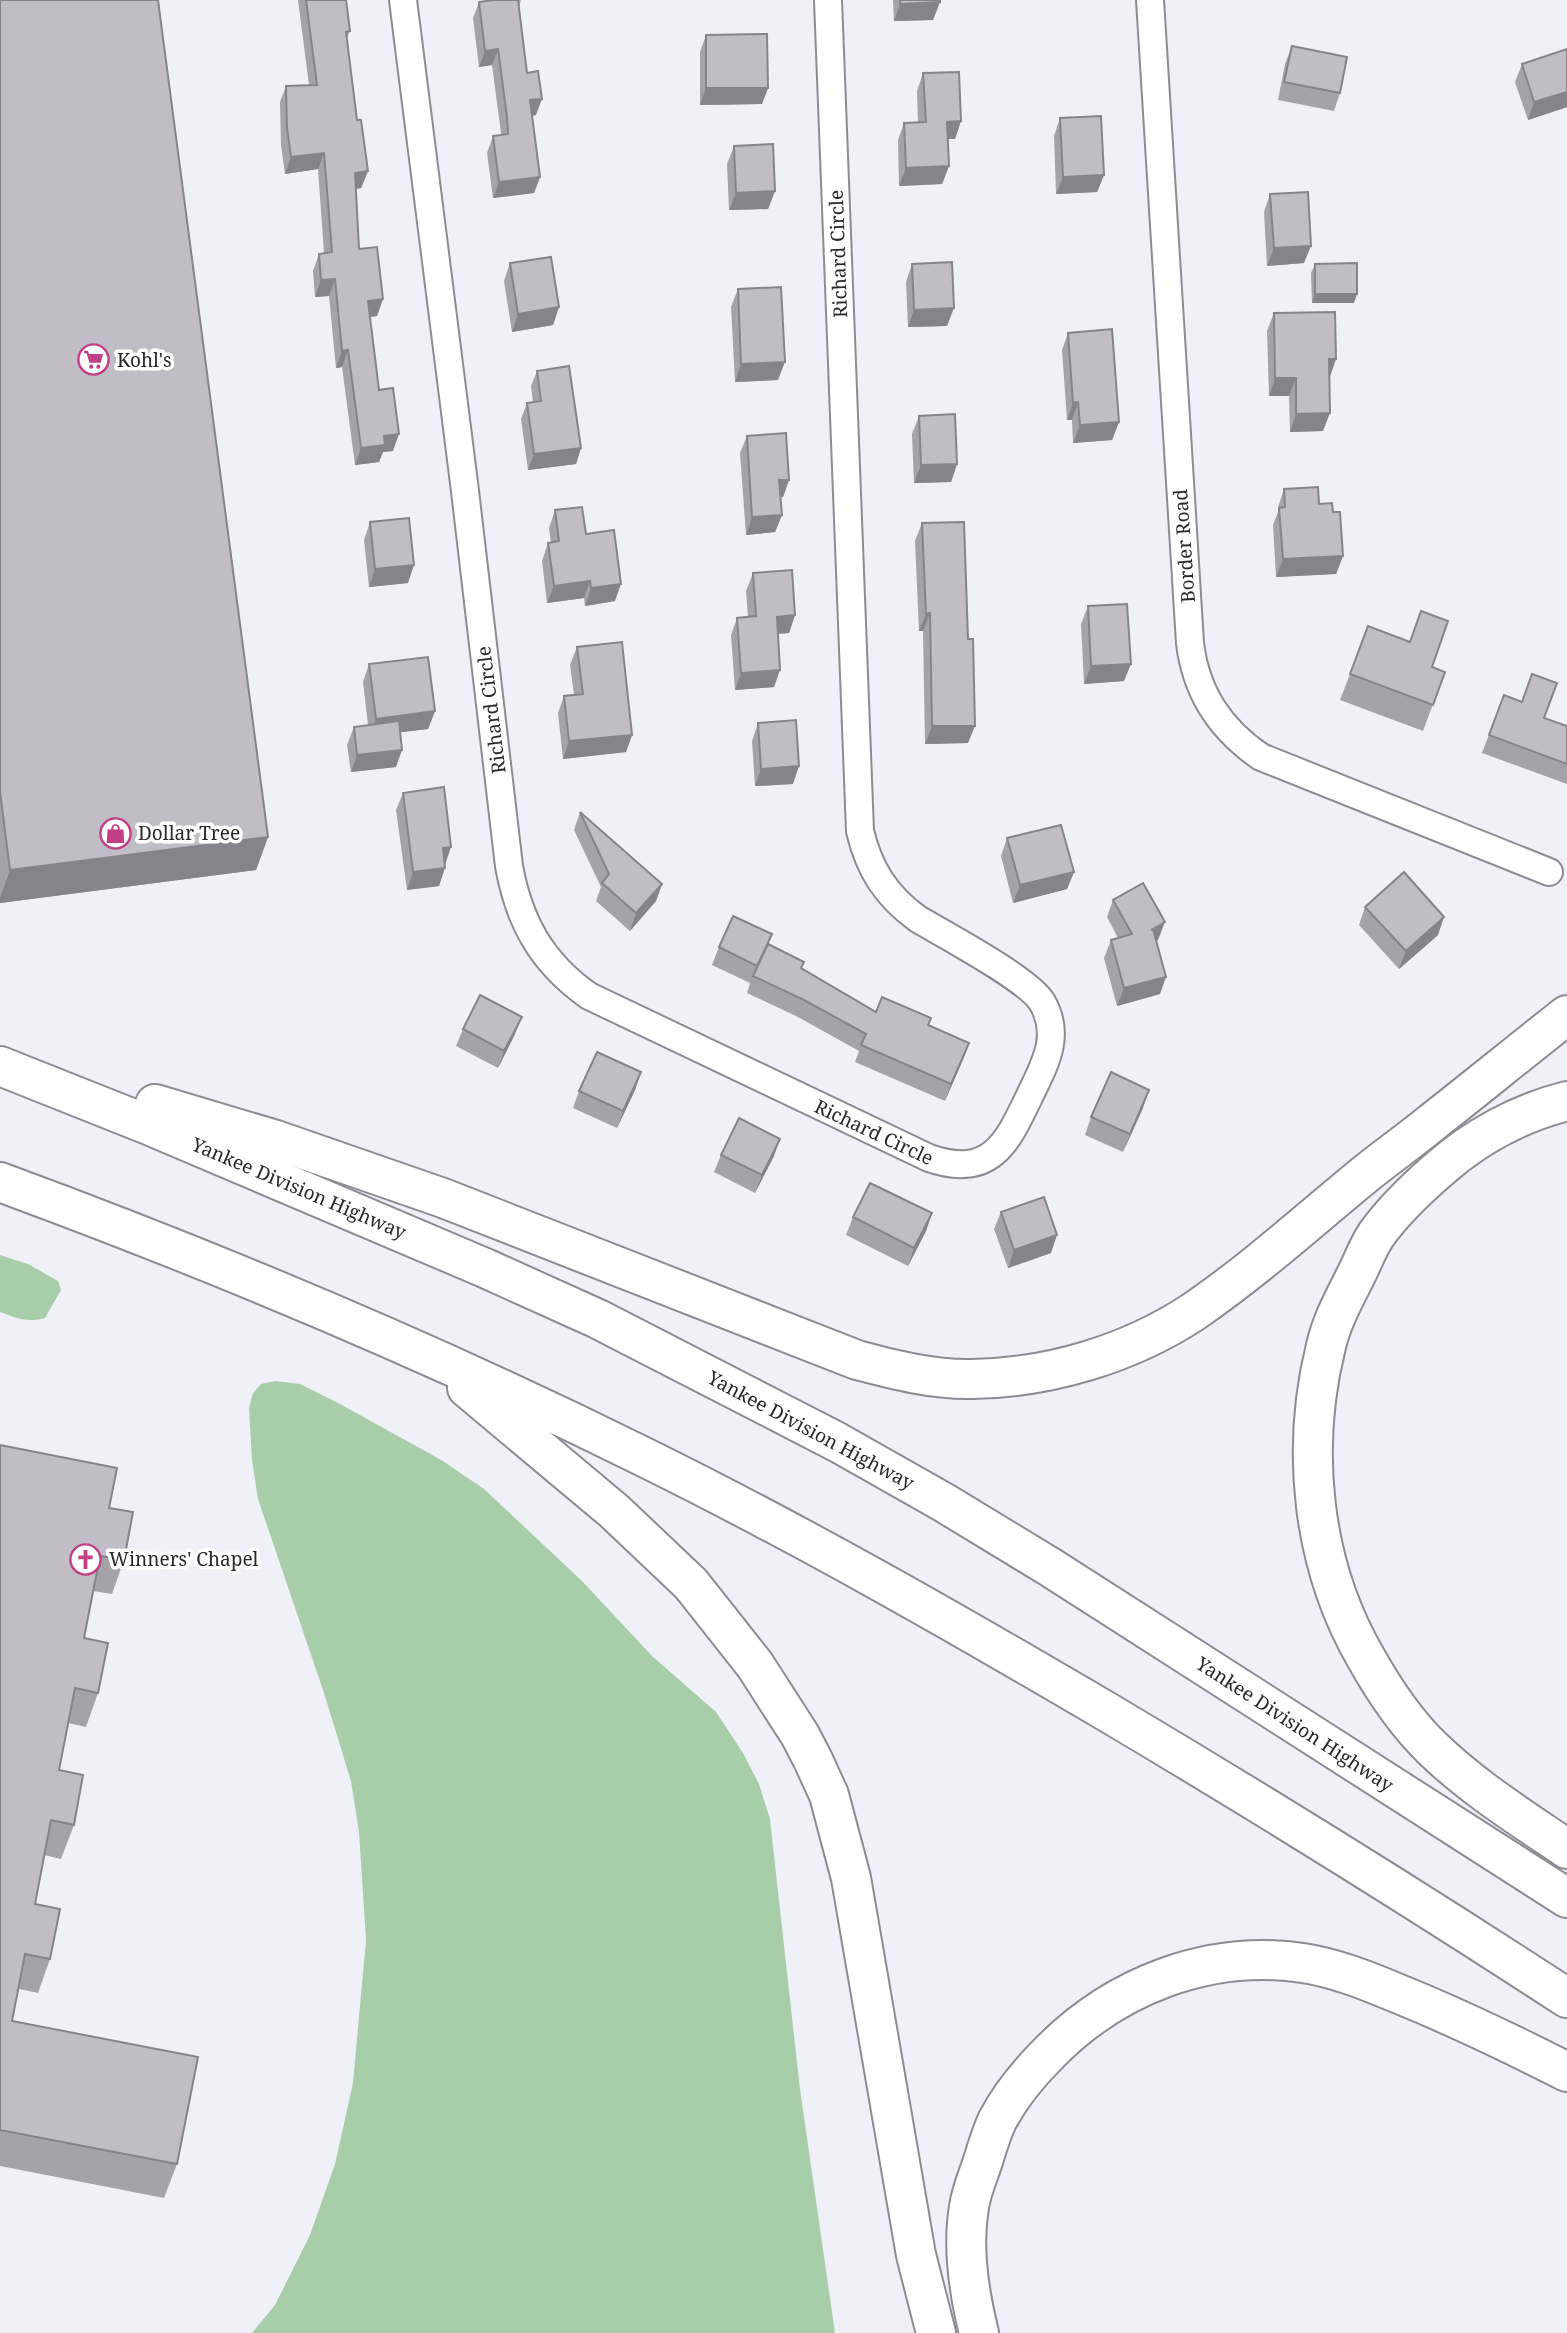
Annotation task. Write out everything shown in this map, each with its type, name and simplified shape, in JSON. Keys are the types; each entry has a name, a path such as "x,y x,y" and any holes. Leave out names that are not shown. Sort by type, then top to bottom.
{"highway":[{"path":"0,1059 276,1140 430,1194 858,1360 901,1372 971,1379 1000,1378 1060,1369 1117,1351 1190,1313 1268,1255 1567,1015"},
{"name":"Yankee Division Highway","path":"0,1066 146,1124 485,1268 598,1320 837,1442 943,1502 1061,1574 1567,1898"},
{"path":"1567,1101 1532,1112 1461,1149 1402,1203 1375,1237 1338,1310 1326,1345 1313,1413 1313,1452 1318,1521 1331,1576 1350,1629 1380,1681 1402,1714 1430,1747 1469,1781 1567,1849"},
{"path":"0,1182 204,1259 428,1355 647,1459 758,1516 958,1626 1181,1756 1342,1854 1567,1998"},
{"path":"428,1355 614,1511 691,1584 748,1656 800,1735 828,1795 851,1878 916,2255 936,2333"},
{"path":"979,2333 970,2285 966,2229 969,2204 997,2122 1019,2085 1070,2031 1130,1992 1168,1976 1219,1963 1260,1960 1320,1966 1415,2000 1567,2073"}],"street":[{"name":"Richard Circle","path":"403,0 509,866 520,912 545,955 561,973 589,996 929,1158 962,1165 986,1158 1000,1148 1011,1135 1048,1057 1051,1026 1042,1003 1027,986 918,919 895,900 872,868 860,831 828,0"},
{"name":"Border Road","path":"1150,0 1190,643 1192,663 1206,700 1216,717 1230,732 1261,757 1549,872"}],"green space":[{"path":"0,1255 28,1264 58,1281 61,1290 45,1318 28,1320 0,1312"},
{"path":"275,1381 300,1384 340,1404 443,1461 484,1489 582,1581 652,1656 716,1712 743,1753 759,1784 770,1819 800,2089 835,2333 252,2333 275,2305 310,2235 335,2164 353,2083 366,1940 359,1832 351,1781 258,1499 252,1460 249,1408 253,1393 261,1384"}],"building":[{"name":"Kohl's","path":"0,0 158,0 268,837 10,870 0,792"},
{"path":"306,0 346,0 350,31 346,32 357,120 361,120 368,171 355,173 359,249 377,247 383,299 368,301 379,390 393,388 399,434 384,436 385,445 361,448 348,350 342,351 335,279 321,280 319,254 332,252 324,153 291,157 286,86 317,85"},
{"path":"518,0 527,73 538,71 542,99 530,100 540,177 499,182 493,136 508,134 507,117 498,49 485,51 479,2"},
{"path":"900,0 940,0 940,2 900,4"},
{"path":"767,34 768,88 706,88 706,35"},
{"path":"1292,46 1347,57 1340,93 1284,82"},
{"path":"1567,49 1567,92 1534,102 1522,64"},
{"path":"959,72 961,121 947,122 949,166 906,168 904,123 926,122 923,73"},
{"path":"1101,116 1104,175 1063,177 1060,118"},
{"path":"773,144 775,191 736,193 734,146"},
{"path":"1308,192 1311,246 1274,248 1270,194"},
{"path":"551,257 559,307 518,314 510,263"},
{"path":"952,262 954,308 914,310 912,264"},
{"path":"1357,263 1357,294 1315,294 1315,264"},
{"path":"781,287 785,362 741,364 738,289"},
{"path":"1335,312 1336,359 1329,359 1330,413 1296,414 1296,378 1275,378 1274,313"},
{"path":"1112,329 1119,422 1080,425 1078,402 1073,403 1068,333"},
{"path":"569,366 581,448 534,454 527,403 541,401 537,371"},
{"path":"955,414 957,464 921,465 919,416"},
{"path":"786,433 789,480 779,480 782,515 752,517 747,436"},
{"path":"1318,487 1319,504 1332,503 1333,512 1340,512 1343,556 1283,559 1279,508 1285,507 1284,489"},
{"path":"582,507 586,534 614,530 621,584 591,588 590,581 554,586 548,543 559,541 555,510"},
{"path":"409,518 414,565 375,569 370,522"},
{"path":"964,522 968,639 973,639 975,726 932,726 930,613 926,614 922,523"},
{"path":"792,570 795,615 777,617 780,670 741,673 737,618 756,616 753,573"},
{"path":"1127,604 1131,664 1091,666 1088,606"},
{"path":"1421,611 1448,621 1432,667 1445,672 1433,705 1350,674 1368,626 1410,642"},
{"path":"622,642 632,735 569,741 564,696 583,694 577,647"},
{"path":"428,657 435,711 376,719 369,664"},
{"path":"1532,674 1557,683 1544,718 1567,726 1567,764 1489,735 1504,695 1522,702"},
{"path":"796,720 799,766 761,769 758,723"},
{"path":"399,721 402,750 357,755 354,727"},
{"path":"444,787 451,847 443,848 445,868 413,872 403,793"},
{"path":"580,812 662,884 636,913 602,883 609,874"},
{"path":"1061,825 1074,872 1020,885 1007,838"},
{"path":"1404,872 1444,917 1406,951 1365,907"},
{"path":"1143,883 1165,922 1151,930 1153,929 1166,977 1124,988 1111,940 1132,934 1113,900"},
{"path":"733,916 772,934 757,966 719,947"},
{"path":"768,944 804,962 801,968 876,1012 882,997 931,1018 928,1025 969,1043 951,1084 861,1045 866,1034 753,976"},
{"path":"480,995 522,1017 504,1051 463,1029"},
{"path":"597,1052 641,1072 623,1111 579,1091"},
{"path":"1111,1072 1149,1090 1130,1134 1091,1117"},
{"path":"739,1118 780,1139 762,1175 721,1155"},
{"path":"870,1183 932,1213 914,1248 853,1217"},
{"path":"1044,1197 1057,1235 1014,1250 1001,1212"},
{"path":"0,1445 117,1468 109,1508 133,1512 124,1560 100,1556 84,1638 108,1643 98,1693 75,1688 59,1770 83,1775 74,1825 51,1820 35,1904 60,1909 50,1959 25,1954 12,2021 198,2057 177,2164 0,2130"}],"place":[{"name":"Kohl's","path":"94,360"},
{"name":"Dollar Tree","path":"115,833"},
{"name":"Winners' Chapel","path":"86,1559"}]}
